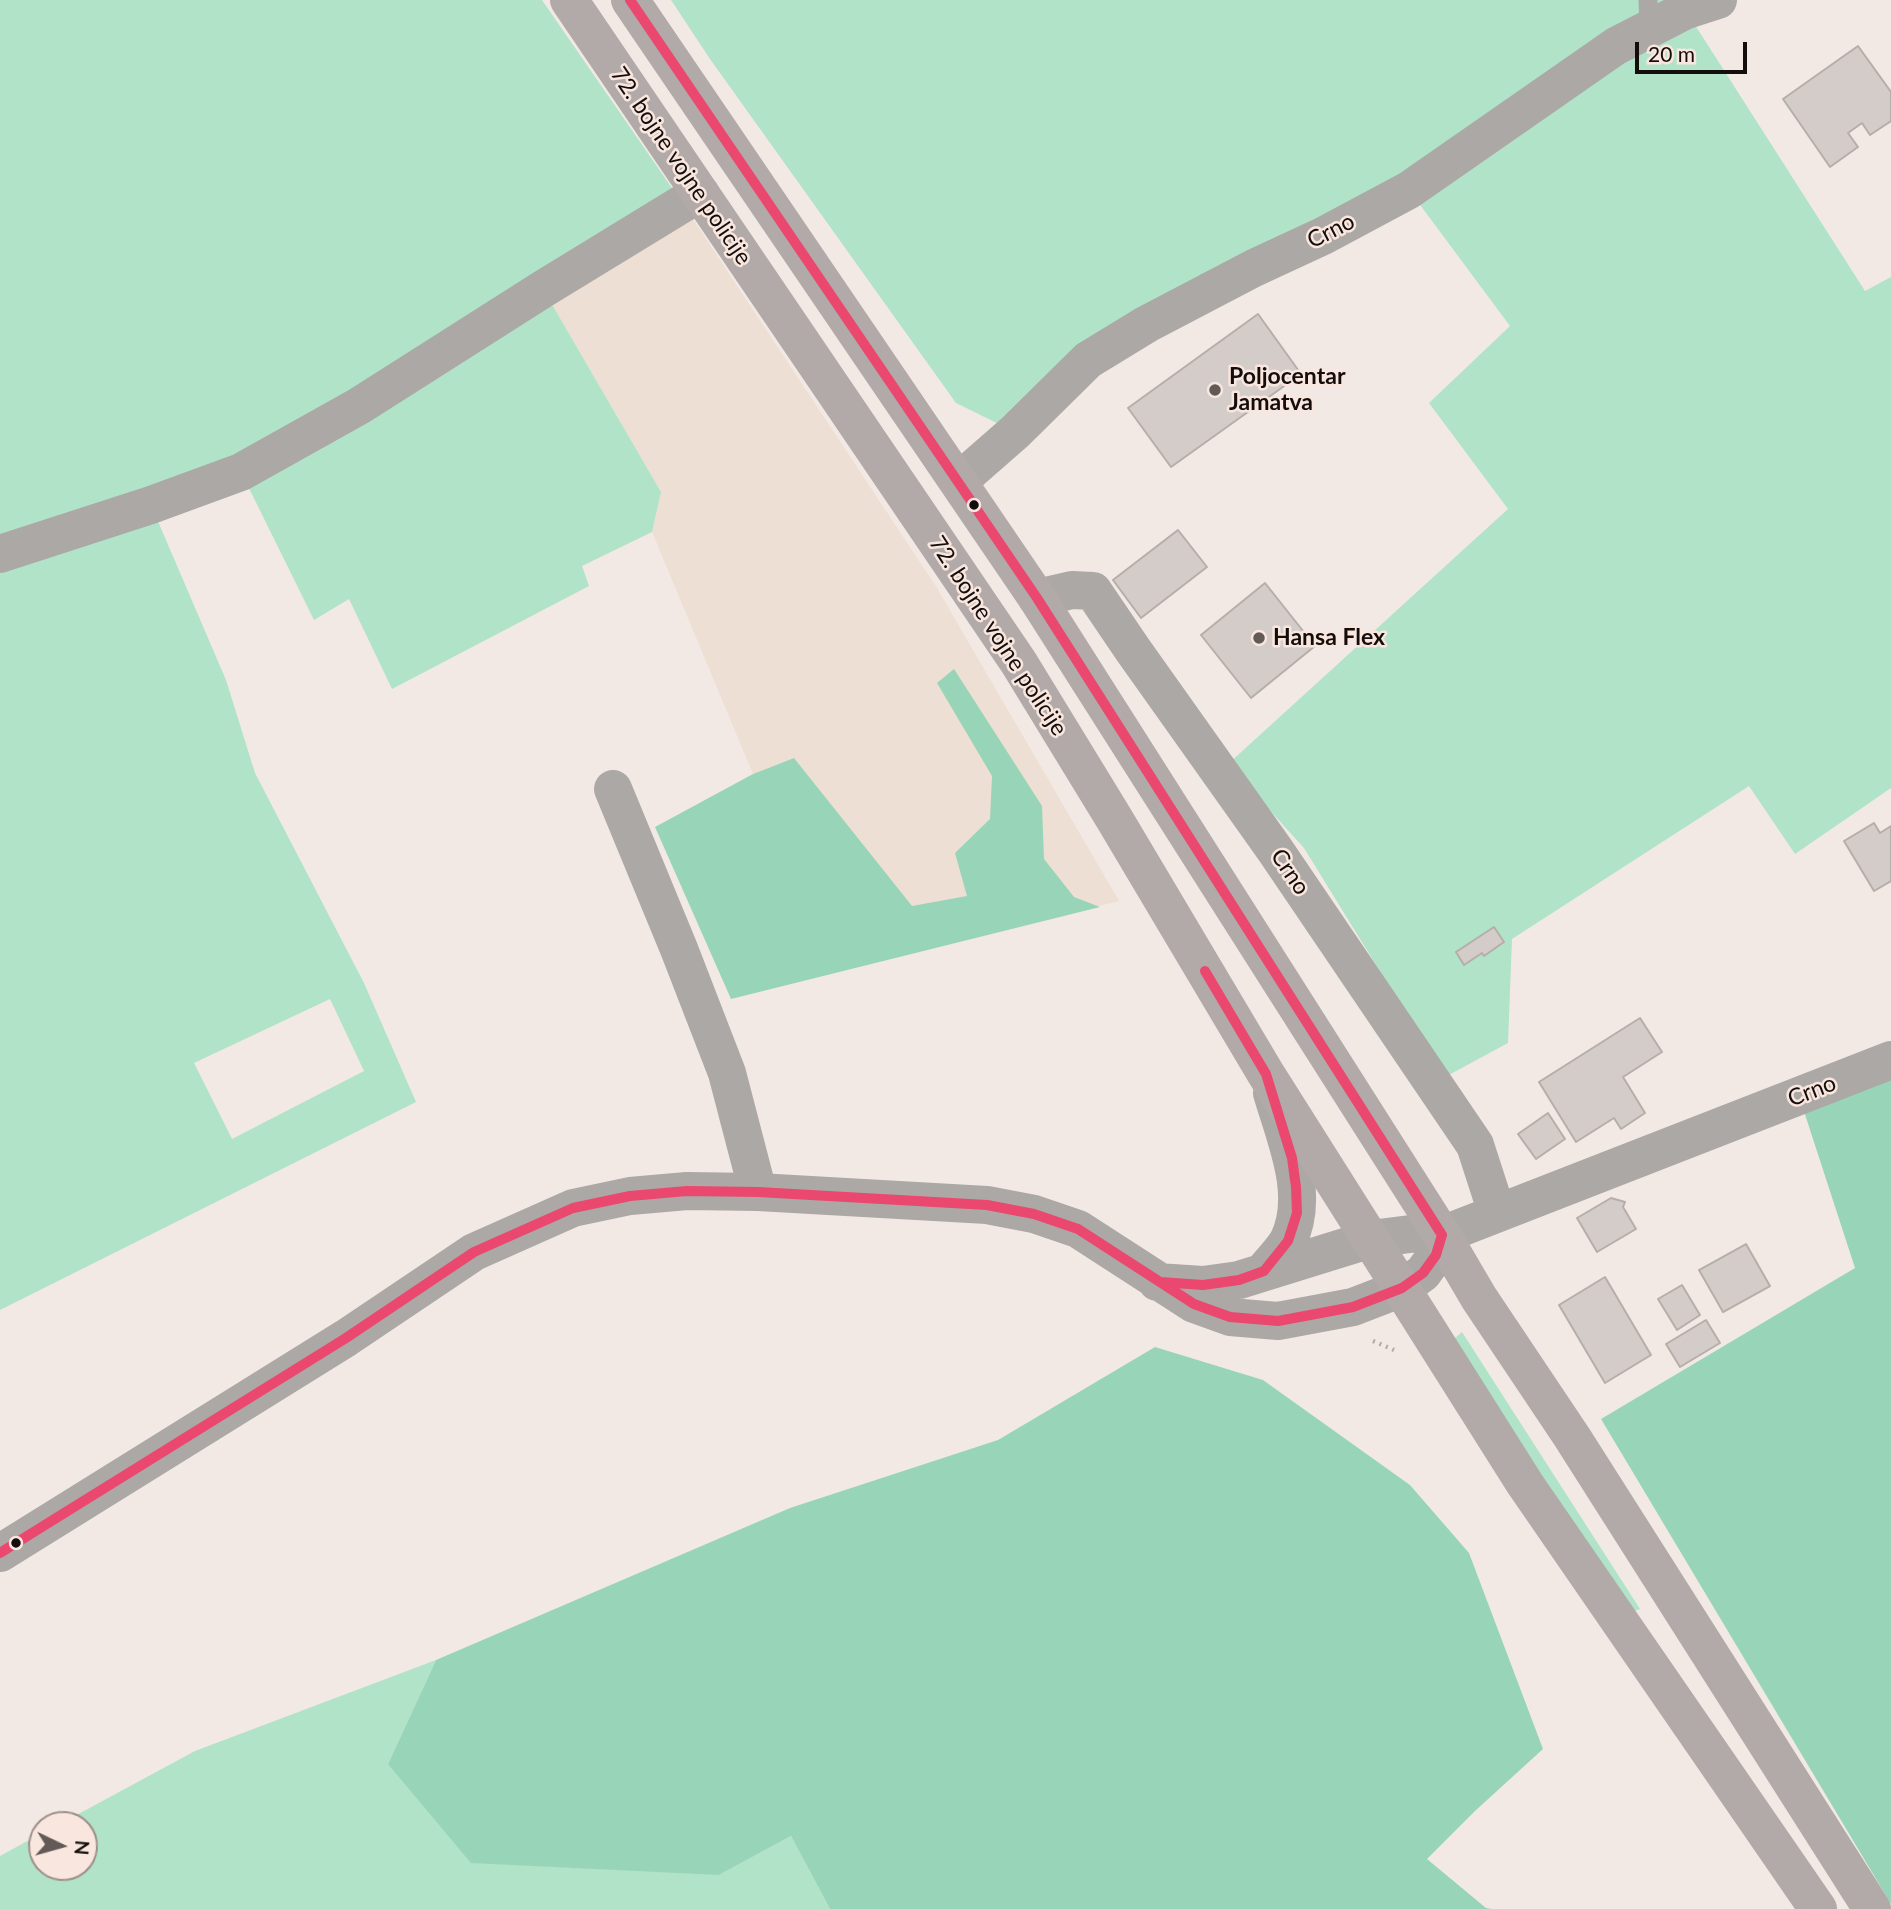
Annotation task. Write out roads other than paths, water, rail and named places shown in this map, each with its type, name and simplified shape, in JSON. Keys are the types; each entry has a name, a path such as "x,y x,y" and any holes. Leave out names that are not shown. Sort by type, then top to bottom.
{"main road":[{"name":"72. bojne vojne policije","path":"569,0 1019,663 1266,1074 1525,1484 1818,1909"},
{"path":"630,0 1037,598 1442,1235 1479,1298 1572,1437 1871,1909"}],"street":[{"name":"Crno","path":"959,481 1015,432 1088,360 1147,324 1409,190 1616,46 1648,15 1684,11 1718,0"},
{"path":"0,554 151,505 241,472 359,406 531,296 700,193"},
{"name":"Crno","path":"1037,598 1072,590 1093,591 1275,850 1475,1145 1497,1213"},
{"path":"613,789 679,949 726,1073 758,1192"},
{"name":"Crno","path":"1157,1282 1203,1285 1239,1280 1371,1239 1418,1233 1442,1235 1891,1060"},
{"path":"1265,1271 1288,1241 1297,1213 1292,1158 1266,1074"},
{"path":"0,1553 346,1338 474,1252 573,1208 630,1196 688,1191 758,1192 987,1205 1034,1214 1078,1229 1194,1304 1230,1317 1278,1321 1353,1307 1402,1288 1423,1273 1436,1255 1442,1235"}],"place":[{"name":"Poljocentar Jamatva","path":"1215,390"},
{"name":"Hansa Flex","path":"1259,638"}]}
